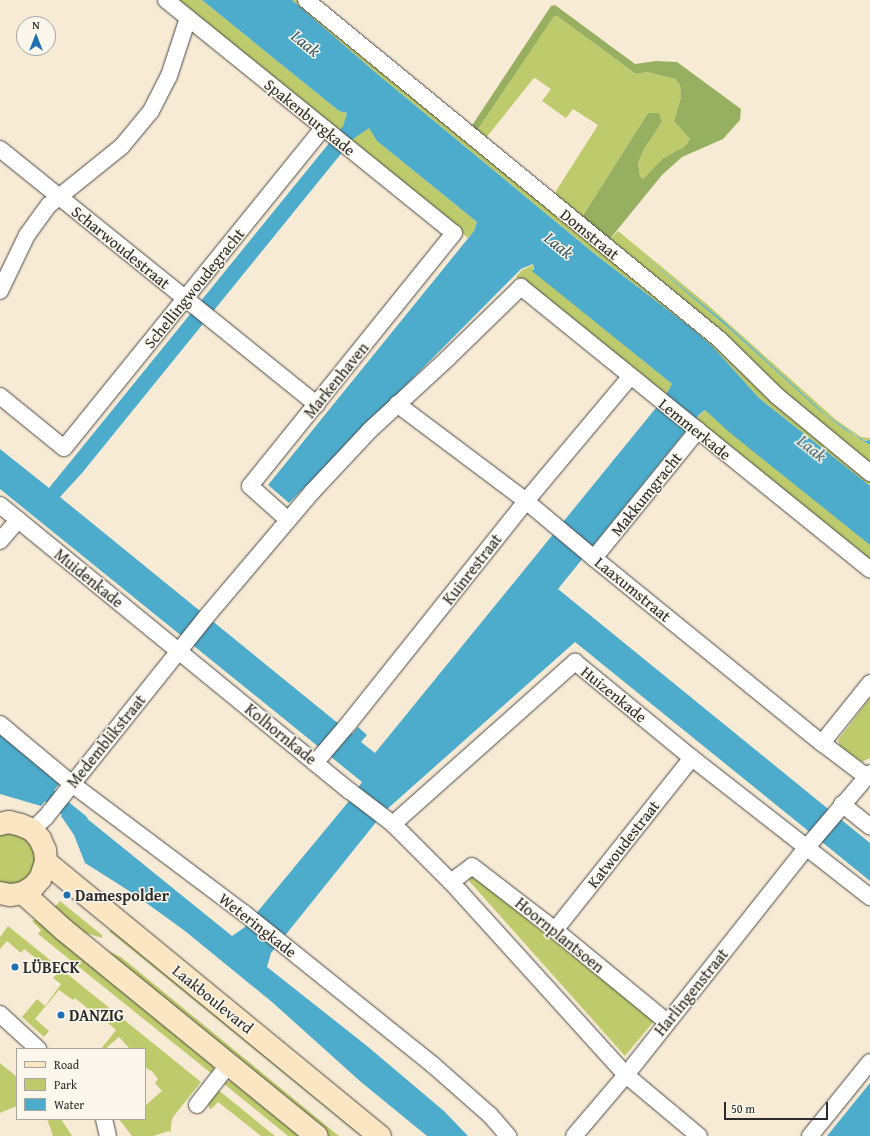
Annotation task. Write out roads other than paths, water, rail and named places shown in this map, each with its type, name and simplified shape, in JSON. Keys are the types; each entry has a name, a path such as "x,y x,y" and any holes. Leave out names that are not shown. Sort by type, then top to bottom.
{"main road":[{"path":"0,824 9,822 21,824 32,830 40,839 45,850 46,862 40,879 33,887 23,893 10,895 0,894"},
{"name":"Laakboulevard","path":"46,862 380,1136"},
{"path":"23,893 64,930 317,1136"}],"street":[{"name":"Spakenburgkade","path":"166,0 454,234"},
{"name":"Domstraat","path":"306,0 720,339 777,396 870,473"},
{"path":"0,291 27,235 49,205 58,196 119,149 144,122 164,88 188,18"},
{"name":"Schellingwoudegracht","path":"0,396 64,448 190,302 327,131"},
{"name":"Scharwoudestraat","path":"0,149 316,405"},
{"name":"Markenhaven","path":"288,520 250,486 454,234"},
{"name":"Lemmerkade","path":"398,404 521,287 870,570"},
{"name":"Kuinrestraat","path":"318,759 349,723 526,501 631,376"},
{"path":"182,647 288,520 370,430 398,404"},
{"name":"Laaxumstraat","path":"398,404 526,501 822,743 868,775"},
{"name":"Makkumgracht","path":"592,556 698,430"},
{"name":"Muidenkade","path":"0,505 182,647"},
{"path":"0,541 18,520"},
{"name":"Kolhornkade","path":"182,647 318,759 350,791 388,820"},
{"name":"Medemblikstraat","path":"32,830 50,811 182,647"},
{"name":"Huizenkade","path":"388,820 574,662 692,758 870,897"},
{"path":"822,743 870,683"},
{"name":"Weteringkade","path":"0,724 68,789 244,913 433,1065 490,1115 508,1136"},
{"name":"Katwoudestraat","path":"555,930 692,758"},
{"name":"Harlingenstraat","path":"574,1136 626,1075 831,817 868,775"},
{"path":"842,804 870,827"},
{"path":"388,820 451,882 626,1075 699,1136"},
{"name":"Hoornplantsoen","path":"451,882 472,866 555,930 667,1022"},
{"path":"0,1014 37,1048"},
{"path":"810,1136 870,1062"},
{"path":"197,1105 229,1064"},
{"path":"104,1120 108,1136"}],"water":[{"name":"Laak","path":"202,0 292,0 376,73 596,255 690,327 712,346 759,398 870,486 870,545 729,432 705,410 688,428 558,589 870,843 870,881 575,642 385,811 271,953 267,967 367,1046 444,1111 468,1136 427,1136 361,1082 272,1002 185,931 134,894 85,863 74,835 61,816 69,804 232,936 245,927 349,801 362,782 0,489 0,449 49,488 343,126 347,113 339,111","holes":["369,128 377,141 477,222 474,231 268,485 289,503 521,269 533,264 534,269 532,271 672,384 664,398 375,753 361,742 367,735 358,727 352,734 60,497 82,473 353,139"]},
{"path":"635,249 722,320 825,414 856,436 866,441 870,440 870,445 844,429 819,410 730,329"},
{"path":"0,732 61,782 41,806 0,794"},
{"path":"870,1083 870,1136 827,1136"}],"waterway":[{"path":"35,784 81,821"}],"place":[{"name":"Damespolder","path":"67,895"},
{"name":"LÜBECK","path":"15,967"},
{"name":"DANZIG","path":"61,1015"}]}
